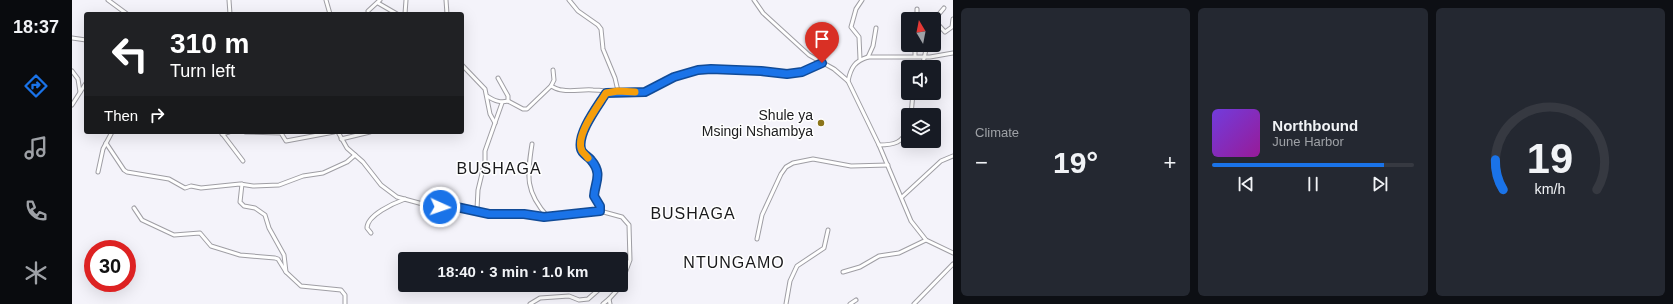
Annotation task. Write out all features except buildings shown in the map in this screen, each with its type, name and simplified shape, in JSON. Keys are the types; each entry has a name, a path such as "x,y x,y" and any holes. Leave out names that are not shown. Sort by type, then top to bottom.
{"street":[{"path":"108,0 124,12"},
{"path":"229,0 230,12"},
{"path":"326,0 329,12"},
{"path":"446,0 447,12"},
{"path":"568,0 578,11 598,25 601,29 603,49 615,78 618,91"},
{"path":"754,0 763,13 809,55 834,69 848,81 879,145 902,197 910,221 926,240 953,253"},
{"path":"860,59 859,36 851,27 856,10 862,0"},
{"path":"405,1 405,12"},
{"path":"368,11 379,2 394,12"},
{"path":"941,12 944,8"},
{"path":"941,28 945,32 952,27 953,19"},
{"path":"868,57 873,46 876,28"},
{"path":"72,38 84,40"},
{"path":"923,60 925,52"},
{"path":"848,81 852,68 860,59 868,57 924,56 953,53"},
{"path":"551,86 563,91 592,90 606,93 618,91 645,92 674,77 698,70 755,70 787,74 807,70 822,63"},
{"path":"464,67 483,86 487,96 490,114 495,124"},
{"path":"487,96 502,103 508,101 527,109 551,86 554,80 553,70"},
{"path":"72,71 78,79 80,92"},
{"path":"498,78 508,96 508,101"},
{"path":"72,105 84,86"},
{"path":"600,211 600,206 594,196 599,179 598,174 592,161 582,151 580,143 584,128 606,93"},
{"path":"479,213 477,209 478,190 486,161 485,151 502,103"},
{"path":"98,172 103,149 111,134"},
{"path":"223,134 243,161"},
{"path":"282,134 286,141 323,134"},
{"path":"339,134 341,139 355,156 390,193 405,199 430,206 452,206 479,213 524,214 548,217 600,211 622,217 629,225 630,260 628,264"},
{"path":"341,139 362,134"},
{"path":"879,145 898,143 901,140"},
{"path":"106,143 124,170 127,172 160,176 185,188 191,186 201,188 242,184 253,186 279,185 304,176 323,174 347,162 355,156"},
{"path":"532,144 529,176 532,195 537,205 548,217"},
{"path":"902,197 941,161 953,156"},
{"path":"756,239 759,222 781,174 786,167 794,163 813,159 854,167 888,166"},
{"path":"242,184 240,202 244,206 255,208 265,215 269,228 284,255 286,272"},
{"path":"371,233 367,228 370,220 391,204 405,199"},
{"path":"134,208 142,220 177,236 200,233 212,246 253,258 278,259 286,272 301,286 341,290 345,295 345,304"},
{"path":"786,304 793,274 802,261 824,248 828,230"},
{"path":"843,272 860,267 879,256 899,253 926,240"},
{"path":"914,304 953,264"},
{"path":"530,304 540,298 569,296 579,300 588,299 596,292"},
{"path":"603,304 615,292"},
{"path":"609,299 610,304"},
{"path":"850,304 856,300"}],"slow traffic":[{"path":"588,158 583,153 580,143 582,133 606,93 618,91 635,92"}],"place":[{"name":"Shule ya Msingi Nshambya","path":"821,123"}],"district":[{"name":"BUSHAGA","path":"499,168"},
{"name":"BUSHAGA","path":"693,213"},
{"name":"NTUNGAMO","path":"734,262"}],"route":[{"path":"440,207 452,206 489,214 518,213 544,217 579,212 600,211 599,203 594,196 599,179 598,174 592,161 583,153 580,143 584,128 606,93 618,91 641,93 664,81 698,70 750,70 787,74 802,72 822,63"}]}
